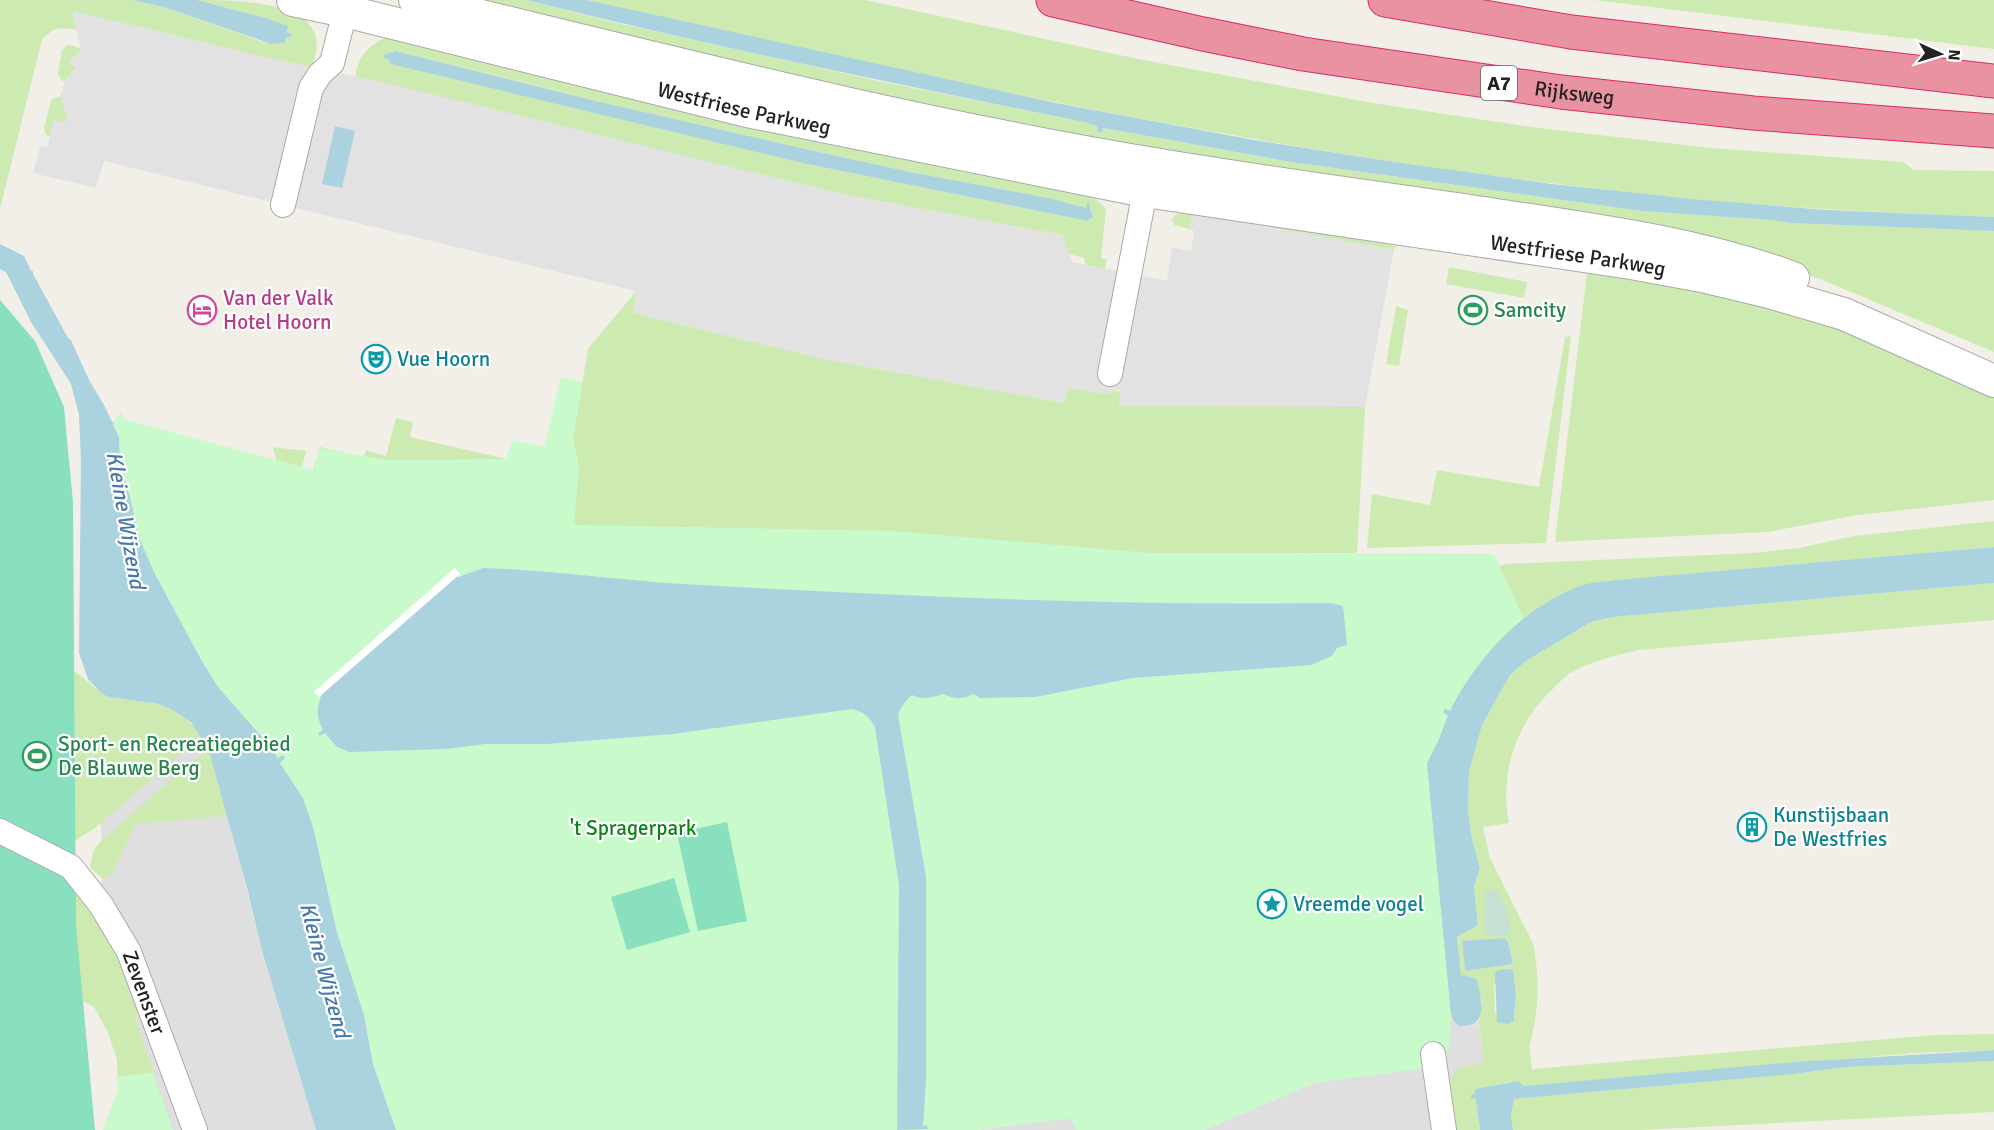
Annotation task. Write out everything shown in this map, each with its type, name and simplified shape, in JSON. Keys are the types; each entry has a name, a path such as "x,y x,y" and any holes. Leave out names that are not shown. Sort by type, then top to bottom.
{"highway":[{"name":"Rijksweg","path":"1053,0 1303,54 1561,92 1753,113 1994,131"},
{"path":"1386,0 1571,32 1994,81"}],"street":[{"name":"Westfriese Parkweg","path":"293,0 346,6 747,111 1148,177 1702,276 1769,292 1844,315 1994,381"},
{"name":"Westfriese Parkweg","path":"415,0 774,87 951,125 1148,177 1632,235 1776,272 1894,315 1994,359"},
{"path":"283,205 311,88 320,74 332,63 346,6"},
{"path":"1110,374 1148,177"},
{"name":"Zevenster","path":"0,831 71,867 101,905 129,952 195,1130"},
{"path":"1433,1054 1444,1130"}],"shaded area":[{"path":"74,11 261,56 378,81 842,194 1062,235 1072,262 1167,281 1172,247 1191,251 1194,231 1189,229 1192,213 1394,250 1365,407 1119,406 1120,389 1106,394 1067,388 1065,403 824,359 633,313 636,291 104,161 96,188 33,173 40,146 47,147 54,120 65,123 67,117 60,96 65,82 76,67 70,65 70,61 81,50"},
{"path":"88,679 93,687 201,736 209,751 219,781 263,954 316,1130 103,1130 118,1091 117,1059 107,1030 94,1007 77,998 94,900 103,879 90,867 94,850 102,840"},
{"path":"1451,1014 1454,1022 1467,1027 1479,1021 1488,1096 1474,1130 1204,1130 1314,1083 1449,1051"},
{"path":"1069,1118 1081,1130 977,1130"}],"green space":[{"path":"0,0 132,0 164,7 266,43 286,40 287,36 291,37 292,34 262,17 197,0 266,5 283,9 310,25 316,37 316,53 310,68 73,14 77,30 58,29 42,40 0,209"},
{"path":"446,0 527,0 604,20 874,80 1088,123 1098,127 1098,132 1102,133 1102,128 1291,162 1642,211 1791,223 1994,231 1994,352 1820,279 1763,260 1095,145"},
{"path":"587,0 865,0 1138,59 1373,103 1531,127 1711,148 1903,162 1914,170 1994,171 1994,217 1844,210 1694,199 1554,184 1415,165 1276,143 999,91"},
{"path":"1594,0 1994,0 1994,49"},
{"path":"395,34 1082,192 1098,201 1106,209 1101,258 1107,259 1105,269 1085,264 1084,258 1069,254 1062,235 842,194 356,78 359,62 368,50 380,40","holes":["392,51 596,101 910,172 1049,198 1086,208 1090,205 1091,220 807,164 388,60"]},
{"path":"70,45 81,50 70,61 70,65 76,66 76,69 65,81 62,81 58,74 62,51"},
{"path":"60,96 123,147 54,121 50,136 46,135 44,128 51,100"},
{"path":"1193,208 1329,228 1328,234 1396,246 1394,250 1193,213 1189,229 1174,225 1172,220 1175,215"},
{"path":"1588,264 1733,290 1994,386 1994,500 1858,515 1767,532 1555,542"},
{"path":"1449,267 1527,282 1524,298 1446,284"},
{"path":"636,291 634,313 824,359 1065,403 1067,388 1365,407 1357,553 1149,553 574,525 303,494 320,447 364,457 366,450 386,456 396,418 413,422 410,437 507,459 550,449 573,438 588,349"},
{"name":"Sport- en Recreatiegebied De Blauwe Berg","path":"0,300 35,341 64,407 73,502 76,926 95,1130 0,1130"},
{"path":"1396,306 1408,310 1399,366 1386,364"},
{"path":"1571,336 1546,543 1367,548 1372,494 1430,505 1437,470 1539,487 1565,337"},
{"name":"'t Spragerpark","path":"561,377 582,382 573,438 579,466 574,525 892,531 1149,553 1494,554 1524,619 1482,661 1465,684 1450,711 1445,709 1443,712 1448,715 1427,763 1451,1014 1449,1051 1427,1055 1427,1068 1314,1083 1204,1130 1076,1130 1075,1124 1069,1118 977,1130 396,1130 373,1064 364,1015 337,932 313,827 303,798 280,762 283,756 278,759 218,687 154,572 140,540 120,464 119,437 112,423 121,412 126,420 314,470 319,448 386,460 506,459 512,440 544,447"},
{"path":"273,447 306,451 302,467 285,498"},
{"path":"1994,521 1994,547 1615,580 1550,602 1524,618 1500,640 1473,670 1449,1051 1436,1054 1402,731 1497,566 1754,553 1799,548 1853,536"},
{"path":"1994,583 1994,620 1639,650 1603,659 1577,669 1565,677 1539,703 1520,734 1513,751 1506,787 1509,823 1483,827 1490,858 1533,943 1538,994 1529,1043 1532,1069 1934,1035 1994,1034 1994,1050 1916,1053 1523,1086 1518,1081 1482,1090 1472,1098 1476,1098 1480,1130 1456,1130 1450,1096 1451,1079 1460,1068 1484,1064 1479,1021 1482,1001 1477,980 1461,976 1457,937 1478,925 1474,887 1480,868 1472,839 1468,811 1469,772 1482,725 1510,675 1526,661 1591,622 1613,617","holes":["1504,938 1508,941 1513,964 1465,971 1462,941","1494,984 1516,995 1515,1017 1495,1013"]},
{"path":"74,671 107,697 152,703 179,713 194,726 201,736 95,828 75,841"},
{"path":"209,751 227,816 135,824 113,873 103,879 90,867 94,850 102,840 192,761"},
{"path":"727,822 747,921 698,931 677,833"},
{"path":"674,878 690,932 627,950 611,897"},
{"path":"75,889 117,952 134,989 137,1006 136,1020 173,1130 103,1130 118,1091 117,1059 107,1030 94,1007 77,998 66,944"},
{"path":"1496,890 1508,912 1510,930 1508,935 1490,936 1485,932 1485,891"},
{"path":"1994,1061 1994,1112 1641,1130 1513,1130 1511,1116 1514,1099 1794,1074 1846,1067"},
{"path":"153,1073 173,1130 103,1130 118,1091 118,1076"}],"water":[{"path":"132,0 197,0 288,26 287,32 292,33 284,43 271,44 164,7"},
{"path":"527,0 587,0 1056,103 1254,140 1552,184 1693,199 1826,210 1994,217 1994,231 1791,223 1642,211 1291,162 1103,128 1102,133 1097,132 1098,127 1088,123 737,50"},
{"path":"395,51 596,101 814,151 1049,198 1086,208 1087,203 1090,204 1093,217 1088,221 807,164 391,64 388,59 384,58 385,54"},
{"path":"335,126 355,131 342,188 322,184"},
{"name":"Kleine Wijzend","path":"0,244 24,256 114,423 119,437 120,464 140,540 154,572 199,656 218,687 278,758 283,755 285,758 280,763 303,798 313,827 337,932 364,1015 373,1064 396,1130 316,1130 263,954 209,751 191,722 173,710 158,704 108,697 88,679 79,653 81,460 79,415 71,384 31,322 6,272 0,269"},
{"path":"1994,547 1994,583 1613,617 1591,622 1526,661 1510,675 1482,725 1469,772 1468,811 1472,839 1480,868 1474,887 1478,925 1457,937 1461,975 1477,980 1481,996 1481,1011 1475,1023 1469,1026 1459,1026 1454,1022 1451,1014 1427,763 1448,716 1443,712 1445,709 1450,711 1474,671 1488,653 1522,620 1561,594 1591,583"},
{"path":"483,568 682,584 925,596 1169,603 1331,603 1343,606 1347,645 1337,648 1332,656 1311,665 1133,678 1035,697 980,698 974,694 959,698 943,694 927,698 912,695 908,699 898,715 926,877 926,1081 923,1126 927,1125 928,1129 897,1130 899,885 875,727 865,715 852,709 673,734 546,744 485,744 446,749 349,752 337,747 325,733 320,736 318,733 323,730 318,710 324,690 454,576 459,577"},
{"path":"1504,938 1508,941 1513,964 1465,971 1462,941"},
{"path":"1504,969 1513,970 1516,995 1514,1021 1508,1024 1497,1022 1495,974"},
{"path":"1994,1050 1994,1061 1846,1067 1794,1074 1514,1099 1511,1116 1513,1130 1480,1130 1476,1099 1471,1098 1471,1095 1475,1094 1475,1089 1518,1081 1524,1086 1795,1062"}],"pier":[{"path":"455,568 460,574 319,697 314,692"}],"place":[{"name":"Van der Valk Hotel Hoorn","path":"202,310"},
{"name":"Samcity","path":"1473,310"},
{"name":"Vue Hoorn","path":"376,359"},
{"name":"Sport- en Recreatiegebied De Blauwe Berg","path":"37,756"},
{"name":"Kunstijsbaan De Westfries","path":"1752,827"},
{"name":"Vreemde vogel","path":"1272,904"}]}
